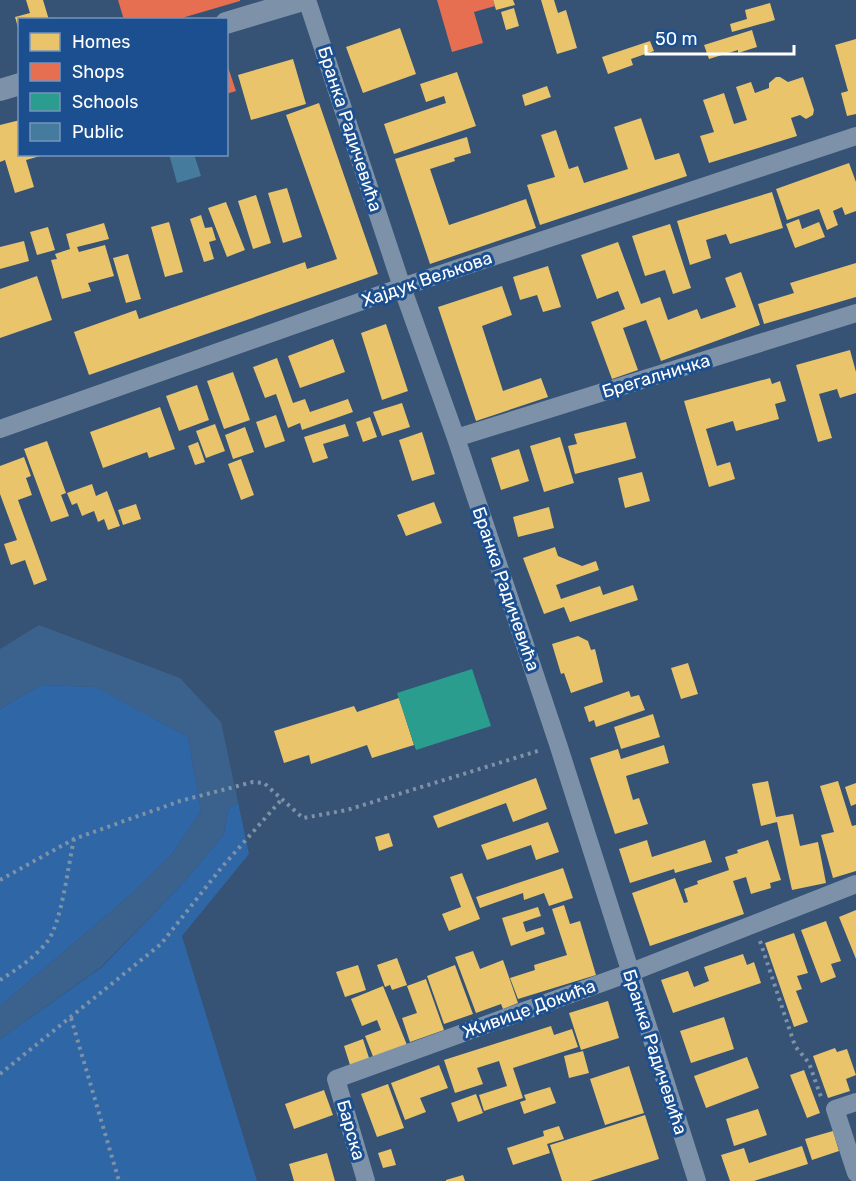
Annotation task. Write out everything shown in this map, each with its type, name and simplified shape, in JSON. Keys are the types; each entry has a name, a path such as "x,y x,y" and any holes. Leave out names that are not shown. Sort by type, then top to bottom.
{"street":[{"path":"228,22 305,0"},
{"name":"Бранка Радичевића","path":"305,0 402,287 456,438 558,744 696,1181"},
{"path":"0,90 18,85"},
{"name":"Хајдук Вељкова","path":"0,429 402,287 856,136"},
{"name":"Брегалничка","path":"456,438 856,314"},
{"name":"Живице Докића","path":"336,1079 629,973 856,884"},
{"name":"Барска","path":"336,1079 366,1181"},
{"path":"856,1102 835,1109 856,1173"}],"path":[{"path":"0,880 74,839 180,801 253,782 264,783 303,818 346,810 558,744"},
{"path":"0,1074 161,944 222,867 282,799"},
{"path":"0,980 20,968 47,941 58,919 74,839"},
{"path":"755,924 795,1046 809,1063 823,1102 835,1109"},
{"path":"71,1018 119,1181"}],"shaded area":[{"path":"39,625 180,678 221,722 238,802 228,810 224,834 184,882 101,967 0,1039 0,1006 128,897 172,854 201,811 188,737 95,687 41,685 0,709 0,649"},
{"path":"41,685 96,687 188,737 201,811 172,854 128,897 0,1006 0,709"},
{"path":"238,802 249,854 182,936 257,1181 0,1181 0,1039 102,967 184,882 224,834 228,810"}],"building: Homes":[{"path":"26,0 43,0 48,18 18,18 18,28 15,17 30,13"},
{"path":"493,0 513,0 515,5 496,10"},
{"path":"541,0 554,0 558,13 566,10 577,48 557,54"},
{"path":"770,3 775,20 732,32 730,24 747,19 745,10"},
{"path":"514,8 519,26 506,30 501,12"},
{"path":"400,28 416,74 363,93 346,47"},
{"path":"752,30 757,47 709,59 704,45"},
{"path":"856,39 856,114 847,116 841,93 848,91 835,45"},
{"path":"650,41 654,51 631,59 633,65 608,74 602,57"},
{"path":"293,59 306,104 251,120 238,75"},
{"path":"457,72 476,126 394,154 384,124 446,103 444,96 426,102 420,84"},
{"path":"776,77 788,82 803,77 814,110 813,115 806,119 800,115 791,118 797,136 709,163 700,136 714,132 703,100 724,93 734,124 747,120 736,87 751,82 755,93 769,88 769,83"},
{"path":"547,86 551,97 525,106 522,95"},
{"path":"319,103 378,274 89,375 74,332 136,310 139,319 305,262 307,269 337,259 286,115"},
{"path":"641,118 655,160 679,153 687,176 540,225 527,185 555,177 541,135 556,130 569,169 578,166 584,183 628,169 614,127"},
{"path":"18,120 18,156 40,156 26,160 34,187 15,193 5,160 0,162 0,125"},
{"path":"467,137 471,153 430,169 449,225 526,199 536,228 430,264 395,159"},
{"path":"849,163 856,182 856,211 845,215 842,207 833,211 838,225 827,230 819,209 787,220 776,189"},
{"path":"287,188 302,237 283,243 268,193"},
{"path":"772,192 783,228 730,244 726,234 706,240 711,258 690,265 677,221"},
{"path":"256,195 271,243 253,249 238,201"},
{"path":"226,202 245,250 227,257 208,208"},
{"path":"201,215 205,228 212,227 216,240 209,242 214,259 204,262 190,219"},
{"path":"799,219 802,229 819,222 825,237 795,248 786,224"},
{"path":"169,222 183,272 165,277 151,227"},
{"path":"104,223 109,239 77,247 79,252 105,245 114,276 88,283 91,291 62,299 51,260 57,259 55,254 70,249 66,234"},
{"path":"670,224 691,288 673,294 665,270 645,276 632,236"},
{"path":"48,227 55,250 37,255 30,232"},
{"path":"24,241 29,261 0,269 0,247"},
{"path":"618,242 641,304 660,297 668,320 697,309 701,319 736,307 725,278 741,272 760,325 661,361 646,320 623,328 638,370 612,379 591,322 625,309 618,291 597,299 581,255"},
{"path":"128,254 141,299 126,303 113,258"},
{"path":"856,263 856,297 764,324 758,304 794,293 790,283"},
{"path":"548,266 561,307 543,312 537,295 520,300 513,277"},
{"path":"37,276 52,320 0,338 0,289"},
{"path":"502,286 512,315 482,326 503,391 541,378 548,397 476,421 438,307"},
{"path":"386,324 408,391 382,400 361,333"},
{"path":"333,339 345,372 300,388 288,356"},
{"path":"850,350 856,372 856,393 840,398 837,389 819,394 832,438 818,442 796,365"},
{"path":"277,358 293,403 305,399 310,412 348,399 353,412 302,430 300,423 288,428 276,394 265,398 253,367"},
{"path":"233,372 250,420 224,429 207,381"},
{"path":"770,378 772,384 780,381 786,401 775,404 779,419 736,431 733,421 706,429 717,466 730,462 735,479 709,487 684,401"},
{"path":"197,385 209,420 179,431 166,396"},
{"path":"402,403 410,427 382,436 373,412"},
{"path":"160,407 175,449 149,458 147,452 103,468 90,432"},
{"path":"276,415 285,441 265,448 256,422"},
{"path":"370,417 377,437 363,442 356,422"},
{"path":"626,422 636,458 575,474 568,446 577,444 574,434"},
{"path":"215,424 225,451 206,458 196,431"},
{"path":"345,424 349,436 323,444 328,458 313,463 304,437"},
{"path":"245,427 254,452 233,459 225,435"},
{"path":"422,432 435,474 412,481 399,440"},
{"path":"560,437 574,483 544,492 530,446"},
{"path":"47,441 66,493 61,495 69,516 51,522 24,449"},
{"path":"198,442 205,462 195,465 188,446"},
{"path":"519,449 529,481 501,490 491,458"},
{"path":"24,457 31,476 26,478 32,495 18,500 47,580 34,585 25,560 11,565 4,544 17,540 0,494 0,466"},
{"path":"241,459 254,495 241,500 228,464"},
{"path":"642,472 650,501 625,508 618,478"},
{"path":"92,484 96,496 107,491 120,526 108,530 104,519 98,522 94,511 82,516 77,503 72,505 67,493"},
{"path":"434,502 442,523 406,536 397,515"},
{"path":"136,504 141,519 123,525 118,510"},
{"path":"549,507 554,528 518,537 513,517"},
{"path":"555,547 558,556 582,566 596,561 599,570 556,585 561,599 600,586 603,595 633,585 638,600 570,622 564,607 544,614 523,558"},
{"path":"578,636 588,641 591,650 595,649 603,682 571,693 564,673 561,674 552,644"},
{"path":"688,663 698,694 681,699 671,668"},
{"path":"629,691 631,697 639,695 645,710 596,727 594,720 589,722 584,707"},
{"path":"399,698 414,745 372,758 367,745 311,764 309,755 284,763 274,731 354,706 357,712"},
{"path":"653,714 660,737 621,749 614,727"},
{"path":"664,745 669,763 626,776 633,800 639,798 648,824 615,834 590,758 618,749 621,759"},
{"path":"536,778 547,809 513,822 506,803 438,828 433,816"},
{"path":"768,781 776,817 793,814 800,846 818,842 826,883 792,890 777,822 761,826 752,784"},
{"path":"838,781 852,826 856,825 856,871 833,878 821,835 834,832 820,786"},
{"path":"856,783 856,804 851,806 845,787"},
{"path":"548,822 559,852 536,860 531,845 487,860 481,845"},
{"path":"389,833 393,846 379,851 375,837"},
{"path":"647,840 652,857 705,840 712,862 675,873 674,869 630,883 619,849"},
{"path":"768,840 781,880 770,883 771,888 751,894 746,877 733,881 744,914 650,946 632,893 675,878 684,903 688,902 684,889 698,884 697,881 729,870 725,857 738,853 737,850"},
{"path":"563,868 573,898 549,906 544,893 524,900 523,893 480,908 476,897"},
{"path":"462,873 480,919 449,931 442,914 461,907 450,877"},
{"path":"564,905 570,924 580,921 596,975 518,999 510,978 535,970 534,965 567,955 552,909"},
{"path":"538,907 541,916 523,922 526,932 543,927 545,934 511,946 502,918"},
{"path":"856,910 856,959 839,917"},
{"path":"826,921 841,961 831,964 836,977 821,983 801,930"},
{"path":"794,933 808,973 797,976 802,989 796,991 808,1022 794,1027 765,943"},
{"path":"473,951 480,969 503,960 518,1003 503,1009 501,1004 476,1013 455,957"},
{"path":"743,954 747,965 754,962 761,983 673,1013 661,980 688,971 694,987 709,981 704,967"},
{"path":"397,958 407,985 392,990 390,985 385,987 377,965"},
{"path":"358,965 366,990 345,997 336,972"},
{"path":"455,965 473,1014 444,1024 427,976"},
{"path":"426,979 444,1030 410,1042 402,1018 417,1013 407,986"},
{"path":"383,986 407,1045 374,1059 365,1036 381,1030 377,1020 362,1026 351,999"},
{"path":"608,1001 619,1038 581,1050 569,1013"},
{"path":"724,1017 734,1049 691,1063 680,1031"},
{"path":"551,1026 554,1035 572,1029 578,1047 513,1068 523,1098 484,1111 479,1095 507,1086 499,1061 477,1068 483,1084 455,1093 444,1060"},
{"path":"363,1039 370,1061 351,1068 344,1046"},
{"path":"835,1048 837,1052 847,1049 856,1075 846,1079 850,1091 828,1098 813,1056"},
{"path":"583,1051 589,1073 569,1078 564,1056"},
{"path":"747,1057 759,1088 706,1108 694,1076"},
{"path":"439,1065 448,1088 420,1098 426,1112 405,1120 391,1083"},
{"path":"629,1066 644,1113 605,1125 590,1079"},
{"path":"804,1070 820,1113 807,1118 790,1075"},
{"path":"388,1084 404,1128 377,1137 361,1094"},
{"path":"550,1087 556,1103 524,1114 520,1102 526,1100 524,1095"},
{"path":"324,1090 333,1115 294,1129 285,1104"},
{"path":"476,1094 483,1113 458,1122 451,1103"},
{"path":"758,1109 767,1135 734,1146 726,1119"},
{"path":"645,1115 659,1159 590,1181 562,1181 550,1145"},
{"path":"559,1126 564,1139 547,1144 550,1153 513,1165 507,1148 544,1136 543,1131"},
{"path":"833,1131 839,1151 812,1160 805,1139"},
{"path":"802,1146 808,1164 754,1181 730,1181 721,1155 744,1148 749,1163"},
{"path":"391,1149 396,1165 383,1168 378,1153"},
{"path":"327,1153 335,1181 294,1181 289,1164"},
{"path":"463,1175 465,1181 446,1181 446,1180"}],"building: Shops":[{"path":"118,0 240,0 182,18 123,18"},
{"path":"437,0 493,0 495,6 474,12 483,43 452,52"},
{"path":"228,67 236,91 228,93"}],"building: Schools":[{"path":"472,669 491,726 416,750 397,693"}],"building: Public":[{"path":"170,156 195,156 201,176 177,183"}]}
